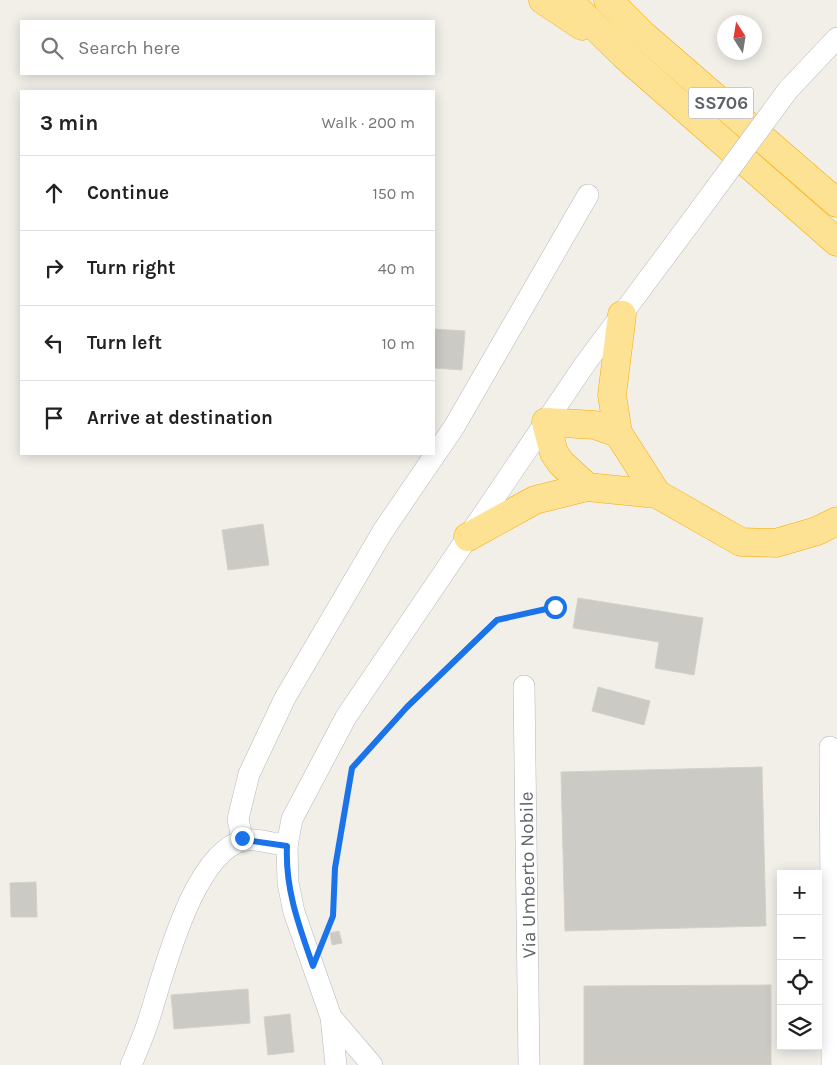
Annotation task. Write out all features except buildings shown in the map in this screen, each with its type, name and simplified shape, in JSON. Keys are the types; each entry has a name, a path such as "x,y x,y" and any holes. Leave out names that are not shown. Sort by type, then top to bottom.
{"highway":[{"path":"543,0 624,55"},
{"name":"SS706","path":"568,0 624,55 833,242"},
{"name":"SS706","path":"608,0 642,34 837,203"},
{"path":"622,315 612,395 618,433 657,494"},
{"path":"587,487 554,453 546,422 596,425 618,433"},
{"path":"468,537 535,500 587,487 657,494 741,542 776,543 817,531 837,521"}],"street":[{"path":"336,1065 331,1017 294,912 288,883 287,846 292,819 346,717 546,422 622,315 788,90 837,38"},
{"path":"435,455 454,427 588,194"},
{"path":"287,846 242,838 238,819 249,774 285,698 383,531 435,455"},
{"name":"Via Umberto Nobile","path":"524,686 529,1065"},
{"path":"830,747 832,1065"},
{"path":"131,1065 148,1022 171,944 201,880 221,852 246,840"},
{"path":"331,1017 372,1065"}],"path":[{"path":"313,966 333,916 335,868 352,768 407,707 497,620 555,607"}],"route":[{"path":"242,838 287,846 286,865 294,912 313,966 333,916 335,868 352,768 407,707 497,620 555,607"}]}
